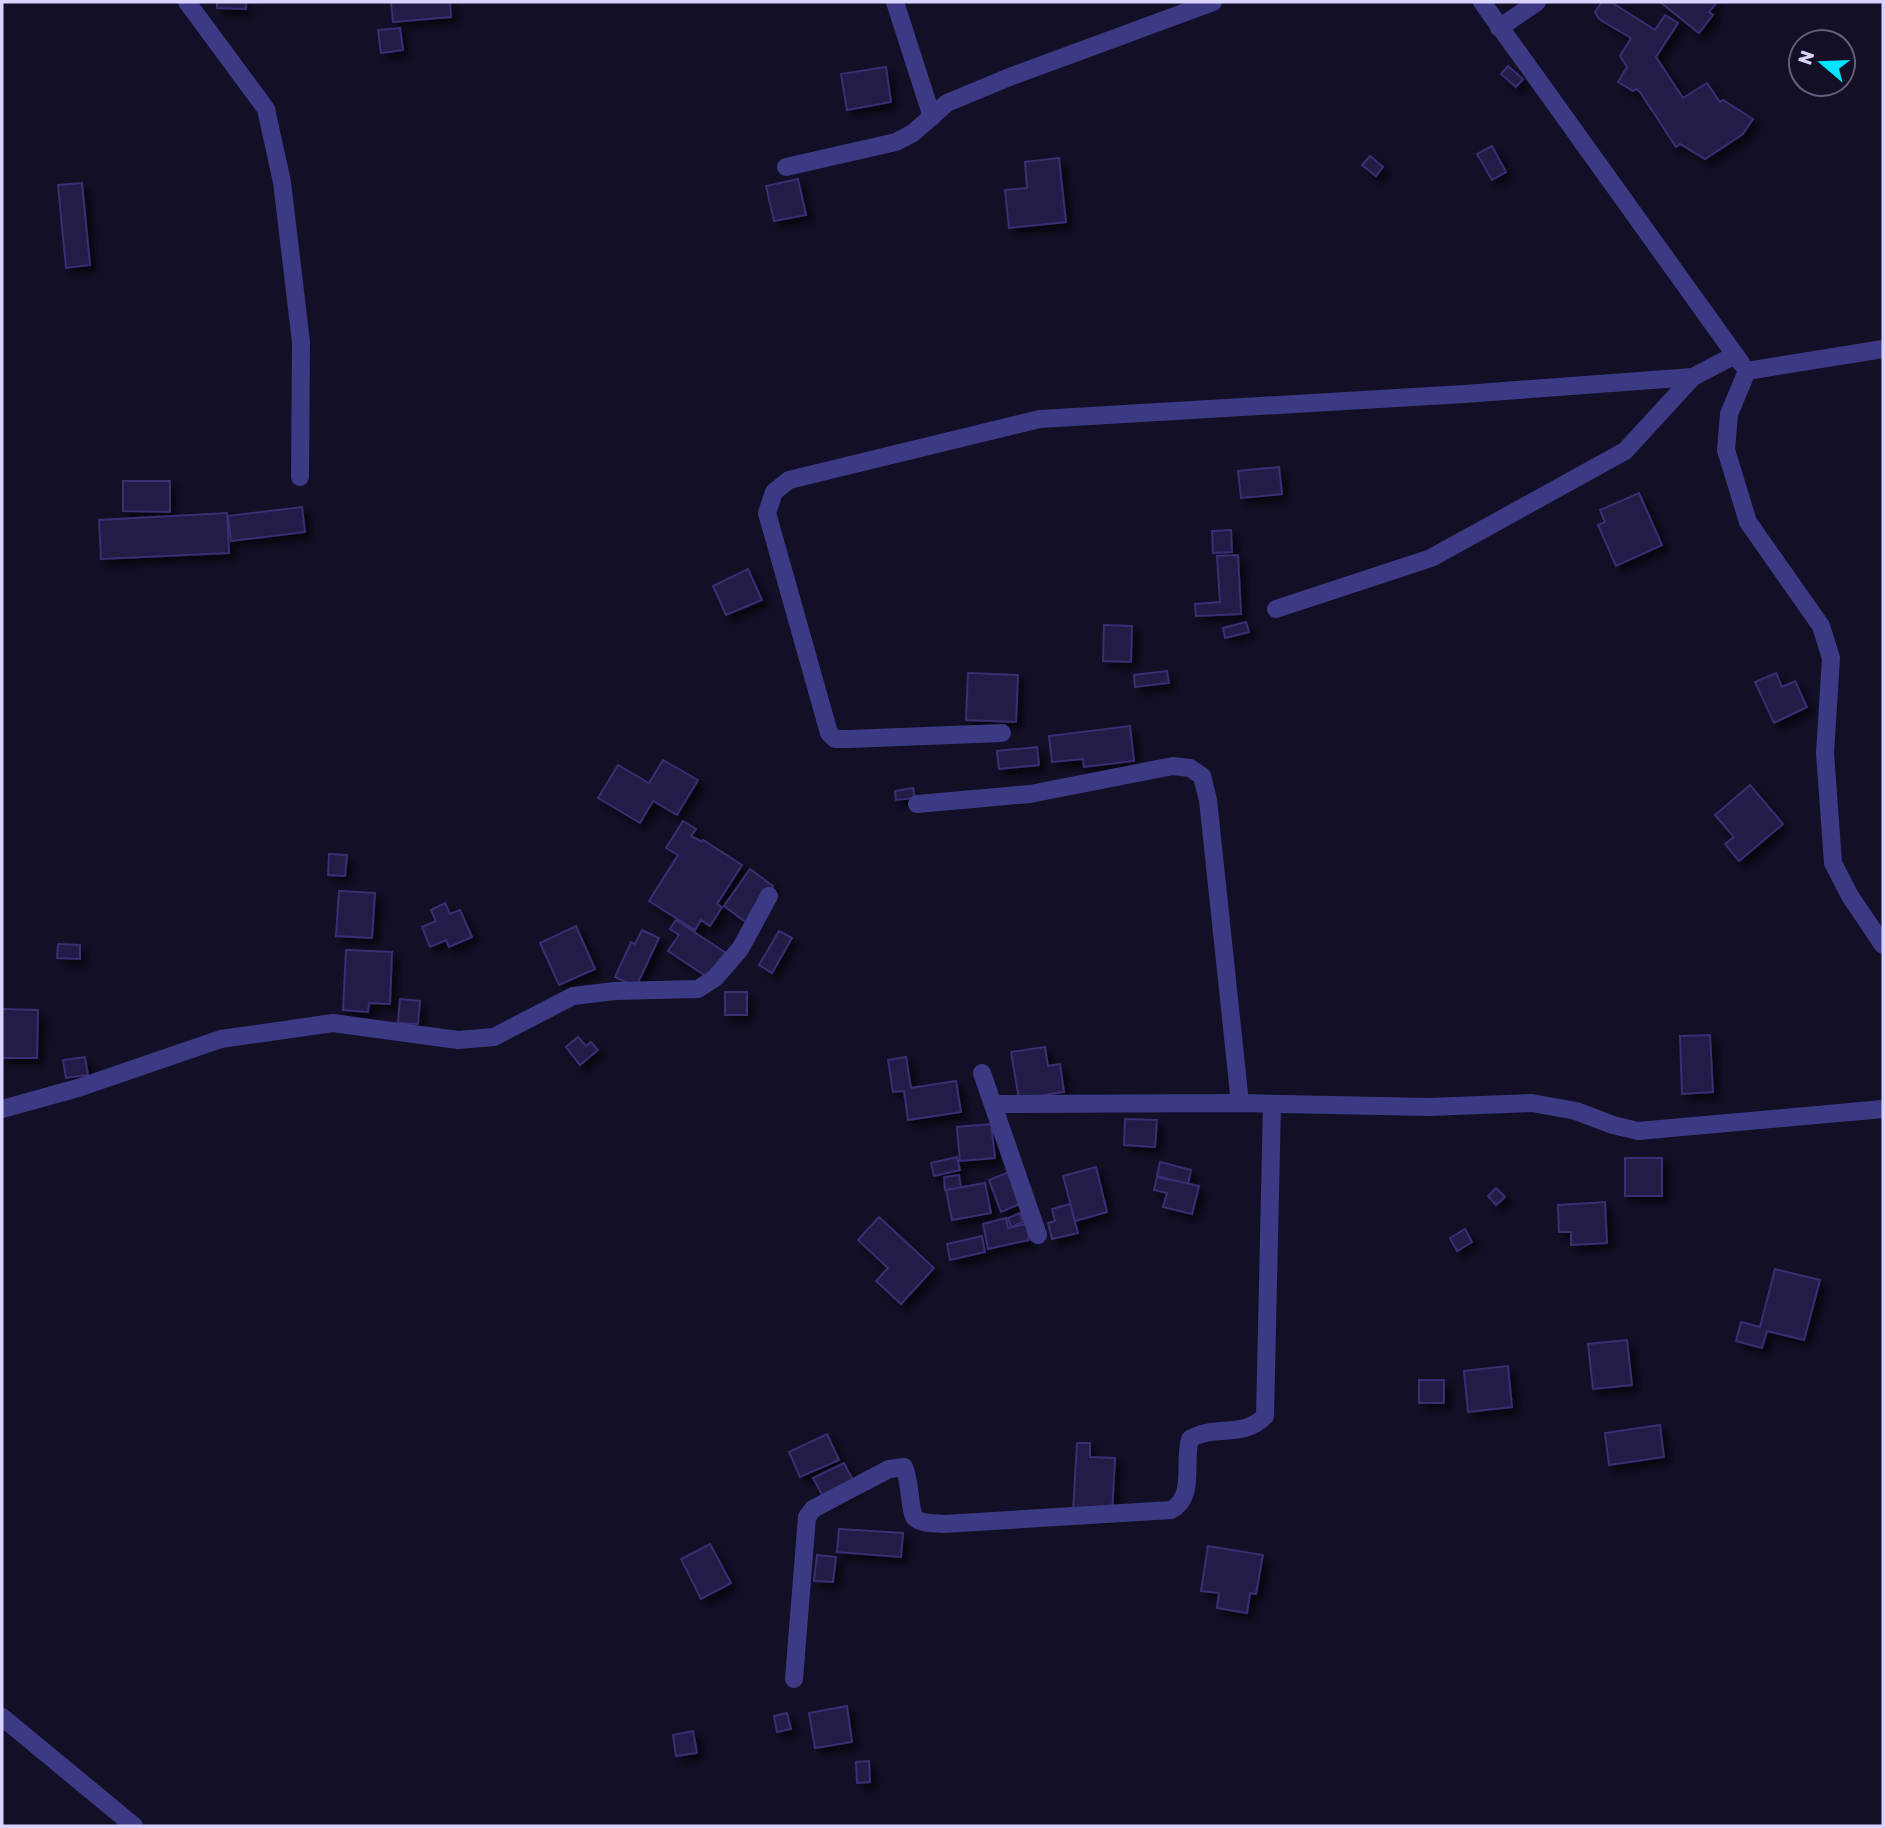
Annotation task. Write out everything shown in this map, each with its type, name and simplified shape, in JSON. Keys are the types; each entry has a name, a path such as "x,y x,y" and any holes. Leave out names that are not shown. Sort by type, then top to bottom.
{"street":[{"path":"187,2 266,109 282,183 301,342 300,477"},
{"path":"895,2 932,117"},
{"path":"786,167 896,142 913,133 947,103 1213,2"},
{"path":"1482,2 1747,371"},
{"path":"1499,28 1537,2"},
{"path":"1747,371 1883,349"},
{"path":"1276,609 1431,558 1540,498 1625,450 1693,377 1735,355"},
{"path":"1747,371 1729,414 1726,450 1748,522 1821,626 1831,658 1825,753 1833,863 1850,896 1883,945"},
{"path":"1002,733 835,739 829,733 767,513 774,492 789,480 1040,419 1464,394 1693,377"},
{"path":"918,804 1030,794 1173,766 1190,768 1202,776 1208,800 1240,1104"},
{"path":"2,1109 78,1088 221,1038 333,1023 458,1040 494,1037 573,996 615,990 698,989 715,978 740,949 769,896"},
{"path":"982,1073 1038,1235"},
{"path":"993,1104 1429,1107 1532,1103 1576,1111 1613,1125 1639,1131 1883,1109"},
{"path":"794,1679 807,1517 813,1509 889,1469 904,1468 910,1484 911,1513 925,1522 944,1524 1171,1510 1183,1501 1186,1491 1188,1448 1191,1439 1200,1433 1244,1429 1258,1424 1265,1416 1272,1104"},
{"path":"2,1717 134,1826"}],"building":[{"path":"217,2 246,2 246,9 217,8"},
{"path":"391,2 450,2 451,17 393,22"},
{"path":"1602,2 1611,2 1655,30 1665,15 1678,23 1656,57 1683,98 1707,83 1720,102 1723,100 1753,119 1743,134 1705,159 1680,144 1676,147 1640,92 1618,82 1627,67 1620,56 1631,38 1599,19 1595,12"},
{"path":"1660,2 1717,2 1709,12 1713,15 1699,33"},
{"path":"400,28 403,50 381,53 378,30"},
{"path":"1508,66 1523,79 1516,87 1501,74"},
{"path":"886,67 891,102 847,110 841,74"},
{"path":"1492,146 1506,172 1492,180 1477,154"},
{"path":"1370,156 1383,167 1376,176 1362,165"},
{"path":"1059,158 1066,222 1009,228 1005,190 1027,188 1025,162"},
{"path":"798,179 806,215 774,221 766,186"},
{"path":"82,183 90,265 66,268 58,185"},
{"path":"1279,467 1282,494 1241,498 1238,471"},
{"path":"123,481 170,481 170,512 123,511"},
{"path":"1639,493 1662,545 1616,566 1598,525 1605,522 1600,510"},
{"path":"302,507 305,532 231,541 228,516"},
{"path":"227,513 229,553 101,559 99,520"},
{"path":"1231,530 1232,552 1213,553 1212,531"},
{"path":"1238,555 1241,614 1196,616 1195,604 1220,602 1217,556"},
{"path":"748,569 762,600 726,615 713,586"},
{"path":"1246,622 1249,632 1225,638 1223,628"},
{"path":"1104,625 1132,626 1131,662 1103,661"},
{"path":"1167,671 1169,683 1135,687 1134,675"},
{"path":"968,673 1018,675 1016,722 966,720"},
{"path":"1776,673 1782,687 1795,681 1807,707 1774,723 1755,682"},
{"path":"1130,726 1134,761 1084,767 1083,759 1052,762 1049,736"},
{"path":"1037,747 1039,765 999,769 997,751"},
{"path":"663,760 698,780 677,815 653,801 640,823 598,798 618,765 649,783"},
{"path":"1750,785 1783,824 1739,861 1725,844 1734,837 1715,815"},
{"path":"913,788 915,798 896,800 895,791"},
{"path":"683,821 696,829 691,836 702,842 703,840 742,865 717,904 722,907 710,926 701,920 695,930 649,901 678,855 666,848"},
{"path":"329,854 347,855 345,876 328,875"},
{"path":"750,869 773,886 747,923 724,906"},
{"path":"339,891 375,893 372,938 336,936"},
{"path":"445,903 450,914 460,910 472,937 449,947 446,940 430,947 422,927 436,921 431,910"},
{"path":"676,920 726,953 709,978 668,951 679,935 670,929"},
{"path":"576,926 595,969 559,985 540,943"},
{"path":"642,930 659,938 636,987 615,977 631,942 635,944"},
{"path":"779,931 792,938 772,973 759,965"},
{"path":"58,944 80,945 80,959 57,958"},
{"path":"346,950 392,952 390,1004 369,1003 368,1012 343,1010"},
{"path":"725,992 747,992 747,1015 725,1015"},
{"path":"400,999 420,1001 418,1024 398,1023"},
{"path":"2,1009 38,1010 37,1058 2,1058"},
{"path":"1710,1035 1713,1092 1682,1094 1680,1036"},
{"path":"578,1037 586,1046 591,1042 598,1050 580,1065 566,1047"},
{"path":"1045,1047 1048,1066 1060,1064 1064,1092 1019,1099 1011,1052"},
{"path":"85,1057 88,1075 66,1078 63,1060"},
{"path":"906,1057 911,1088 956,1081 961,1112 908,1120 904,1091 893,1092 888,1060"},
{"path":"1125,1119 1157,1120 1155,1147 1124,1145"},
{"path":"991,1124 995,1158 960,1161 957,1127"},
{"path":"957,1157 960,1170 934,1176 931,1163"},
{"path":"1625,1158 1662,1158 1662,1196 1625,1196"},
{"path":"1160,1162 1191,1170 1188,1184 1157,1176"},
{"path":"1096,1167 1107,1212 1075,1221 1063,1176"},
{"path":"1009,1172 1022,1203 1001,1212 989,1180"},
{"path":"959,1175 961,1188 945,1190 944,1177"},
{"path":"1157,1177 1199,1186 1192,1214 1163,1207 1167,1193 1154,1190"},
{"path":"985,1183 991,1213 952,1220 946,1190"},
{"path":"1496,1188 1505,1197 1496,1205 1488,1196"},
{"path":"1605,1202 1607,1243 1571,1245 1571,1232 1559,1232 1558,1205"},
{"path":"1070,1204 1078,1233 1052,1239 1048,1223 1055,1221 1052,1209"},
{"path":"1020,1213 1023,1222 1011,1227 1008,1218"},
{"path":"879,1217 934,1268 901,1304 876,1281 888,1268 858,1240"},
{"path":"1006,1218 1008,1228 1026,1224 1029,1240 988,1249 983,1224"},
{"path":"1465,1229 1472,1242 1457,1251 1450,1238"},
{"path":"982,1236 985,1252 950,1260 947,1244"},
{"path":"1775,1269 1820,1280 1804,1340 1767,1331 1762,1348 1736,1341 1741,1322 1760,1327"},
{"path":"1627,1340 1632,1385 1593,1389 1588,1344"},
{"path":"1508,1366 1512,1407 1468,1412 1464,1371"},
{"path":"1419,1380 1444,1380 1444,1403 1419,1403"},
{"path":"1660,1425 1664,1457 1609,1465 1605,1433"},
{"path":"827,1434 839,1460 800,1477 789,1452"},
{"path":"1077,1443 1090,1443 1090,1457 1115,1458 1112,1514 1073,1512"},
{"path":"844,1463 856,1486 826,1502 813,1478"},
{"path":"839,1529 903,1533 901,1557 837,1552"},
{"path":"710,1544 731,1583 701,1599 681,1559"},
{"path":"1208,1546 1263,1555 1256,1594 1250,1593 1247,1613 1217,1608 1219,1593 1201,1591"},
{"path":"817,1555 836,1557 833,1582 814,1581"},
{"path":"847,1706 852,1742 815,1748 809,1713"},
{"path":"787,1713 791,1729 777,1732 774,1716"},
{"path":"693,1731 697,1753 676,1756 673,1735"},
{"path":"869,1761 870,1782 857,1783 856,1762"}]}
